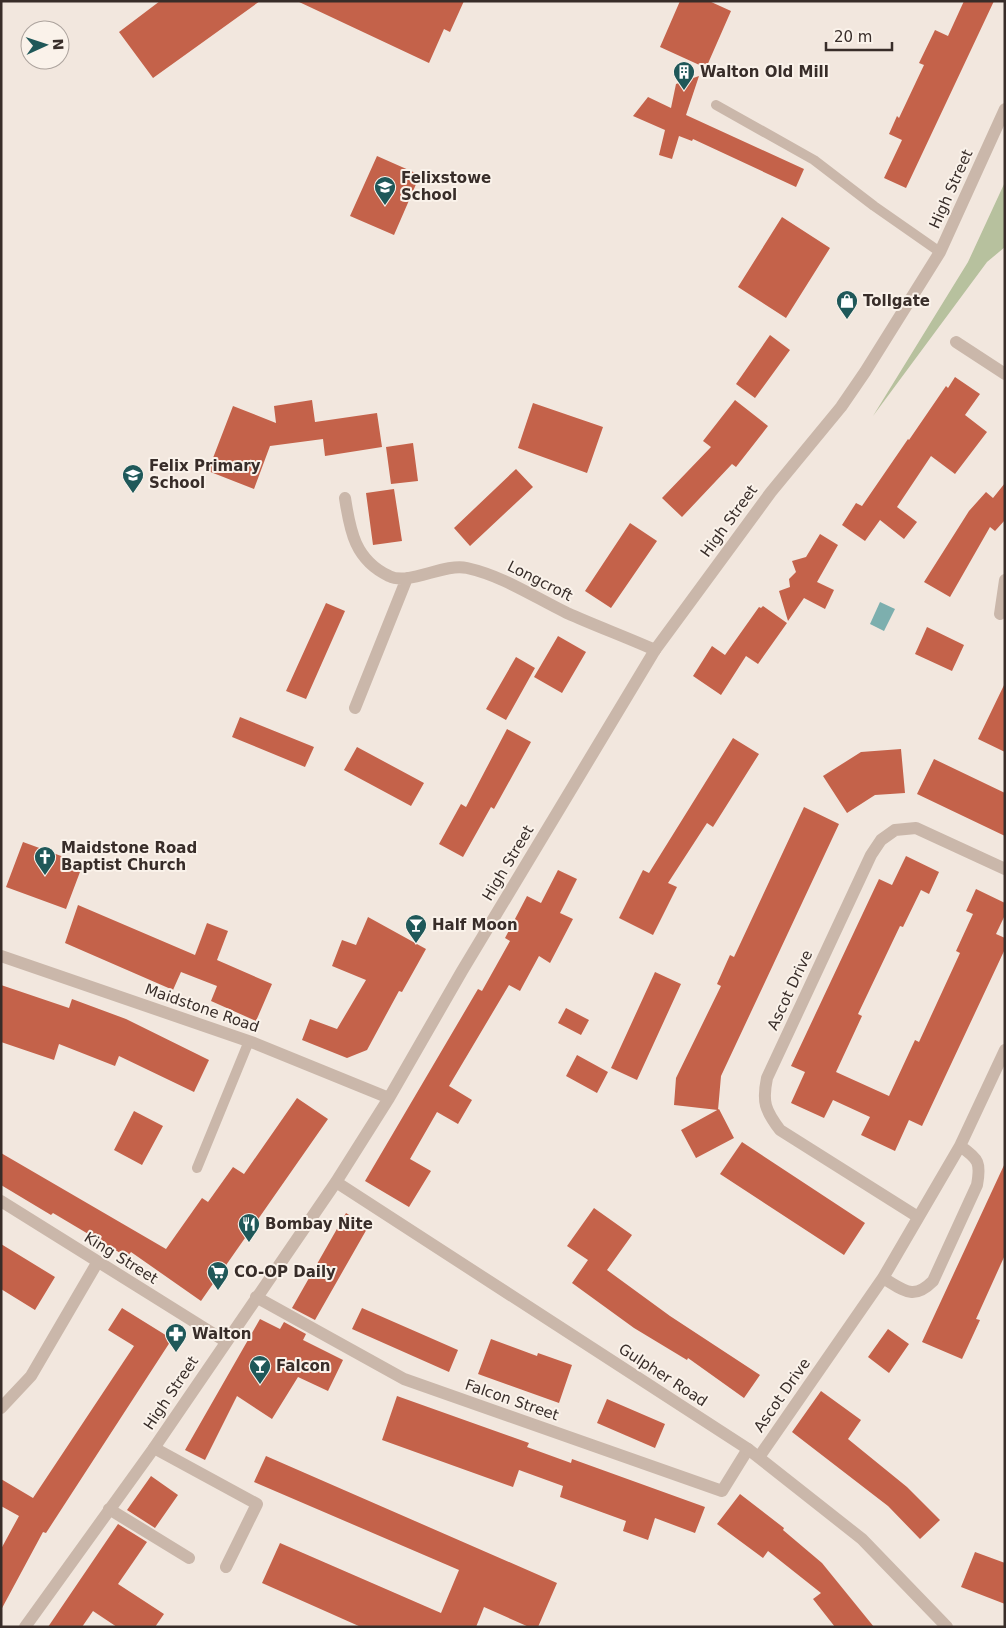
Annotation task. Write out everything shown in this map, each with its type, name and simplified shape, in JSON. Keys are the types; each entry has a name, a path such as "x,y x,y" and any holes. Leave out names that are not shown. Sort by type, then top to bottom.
{"street":[{"name":"High Street","path":"25,1627 154,1448 256,1296 336,1182 389,1098 462,971 654,650 771,492 840,407 940,252 1005,109"},
{"path":"956,342 1005,374"},
{"name":"Longcroft","path":"346,498 356,547 374,568 391,578 407,578 432,571 464,568 491,574 567,613 654,650"},
{"path":"355,708 407,578"},
{"path":"1000,614 1005,580"},
{"name":"Ascot Drive","path":"918,1217 780,1130 767,1113 764,1094 767,1078 871,855 881,840 895,830 916,828 1005,869"},
{"name":"Maidstone Road","path":"1,956 249,1041 389,1098"},
{"name":"Ascot Drive","path":"759,1457 883,1278 960,1146 1005,1050"},
{"path":"883,1278 908,1293 922,1291 933,1281 977,1185 980,1169 975,1156 960,1146"},
{"name":"Gulpher Road","path":"336,1182 759,1457 862,1539 947,1627"},
{"name":"King Street","path":"1,1201 225,1342"},
{"path":"4,1400 31,1376 97,1263"},
{"name":"Falcon Street","path":"256,1296 404,1379 722,1491 748,1449"},
{"path":"154,1448 257,1504 226,1567"},
{"path":"109,1509 189,1558"}],"lane":[{"path":"716,105 814,160 874,206 940,252"},
{"path":"197,1168 249,1041"}],"green space":[{"path":"1005,182 1005,247 987,262 873,416 968,262"}],"water":[{"path":"880,602 895,609 884,631 870,624"}],"building":[{"path":"160,1 260,1 153,78 119,32"},
{"path":"297,1 464,1 450,32 444,29 429,63"},
{"path":"680,1 709,1 731,11 706,68 660,47"},
{"path":"964,1 994,1 906,188 884,178 902,140 889,134 897,116 899,118 924,65 919,63 935,30 948,36"},
{"path":"699,76 686,115 804,169 796,187 693,139 692,141 679,136 672,159 659,155 665,130 633,116 648,97 671,108 676,84"},
{"path":"377,156 420,175 394,235 350,216"},
{"path":"782,217 830,248 786,318 738,287"},
{"path":"770,335 790,350 755,398 736,384"},
{"path":"955,377 980,394 965,415 987,432 955,474 931,456 897,507 917,522 904,539 880,520 865,541 842,525 856,503 862,506 946,386 948,388"},
{"path":"312,400 315,422 377,413 382,447 325,456 323,439 270,446 254,489 208,471 233,406 276,423 274,406"},
{"path":"735,400 768,426 736,467 732,464 682,517 662,498 711,447 703,441"},
{"path":"533,403 603,427 587,473 518,448"},
{"path":"413,443 418,481 391,484 386,447"},
{"path":"516,469 533,487 470,546 454,528"},
{"path":"1005,483 1005,520 995,531 990,527 950,597 924,582 969,511 986,492 993,498"},
{"path":"394,489 402,541 373,545 366,493"},
{"path":"630,523 657,541 611,608 585,591"},
{"path":"820,534 838,545 817,582 834,590 825,609 804,598 788,621 779,591 790,587 789,579 796,572 792,561 806,557"},
{"path":"326,603 345,611 306,699 286,691"},
{"path":"763,606 787,623 758,664 746,656 721,695 693,676 712,646 725,655 759,607"},
{"path":"927,627 964,645 952,671 915,654"},
{"path":"558,636 586,652 562,693 534,677"},
{"path":"516,657 535,668 506,720 486,709"},
{"path":"1005,683 1005,752 978,739"},
{"path":"240,717 314,747 305,767 232,737"},
{"path":"507,729 531,742 494,809 491,807 463,857 439,844 461,804 466,807"},
{"path":"733,738 759,754 713,827 707,823 668,883 677,887 653,935 619,918 643,870 649,873"},
{"path":"357,747 424,783 411,806 344,770"},
{"path":"901,749 905,793 875,795 847,813 823,776 861,752"},
{"path":"934,759 1005,793 1005,836 917,794"},
{"path":"804,807 839,824 721,1076 718,1110 674,1105 676,1078 721,986 717,984 730,955 734,957"},
{"name":"Maidstone Road Baptist Church","path":"23,842 83,864 66,909 6,887"},
{"path":"906,856 939,872 929,894 921,890 903,927 900,926 858,1014 862,1016 836,1072 889,1096 915,1040 919,1042 960,953 956,951 973,914 966,911 976,889 1005,903 1005,915 996,934 1005,938 1005,949 922,1126 909,1120 895,1151 861,1135 870,1117 833,1100 824,1118 791,1103 805,1072 791,1066 879,879 892,885"},
{"path":"558,870 577,879 560,913 573,919 550,963 539,956 520,991 509,985 449,1086 472,1100 458,1124 437,1112 410,1159 431,1171 409,1207 365,1181 478,989 482,991 510,941 505,938 527,896 541,903"},
{"path":"78,905 195,955 207,923 228,931 217,960 272,984 256,1021 211,1001 217,986 181,972 173,990 65,943"},
{"path":"368,917 426,949 402,992 399,991 367,1050 347,1058 302,1040 310,1019 337,1029 366,980 332,966 342,940 356,945"},
{"path":"655,972 681,984 637,1080 611,1068"},
{"path":"1,985 69,1008 72,999 126,1019 209,1060 194,1092 119,1056 115,1066 59,1044 54,1060 1,1042"},
{"path":"566,1008 589,1020 581,1035 558,1023"},
{"path":"577,1055 608,1072 597,1093 566,1076"},
{"path":"297,1098 328,1119 201,1301 131,1252 127,1257 1,1185 1,1153 166,1249 202,1198 208,1202 233,1167 244,1174"},
{"path":"719,1109 734,1138 696,1158 681,1130"},
{"path":"134,1111 163,1126 142,1165 114,1150"},
{"path":"742,1142 865,1223 844,1255 720,1174"},
{"path":"1005,1163 1005,1255 976,1319 980,1320 962,1359 922,1342"},
{"path":"594,1208 632,1235 607,1270 670,1316 760,1375 744,1398 688,1358 687,1360 634,1328 572,1283 588,1260 567,1246"},
{"path":"346,1213 368,1227 315,1320 292,1308"},
{"path":"1,1244 55,1277 35,1310 1,1289"},
{"path":"122,1308 172,1339 46,1533 43,1532 1,1610 1,1549 19,1516 1,1506 1,1479 33,1498 134,1346 108,1330"},
{"path":"362,1308 458,1350 449,1372 352,1329"},
{"path":"260,1319 280,1329 284,1322 306,1334 303,1340 343,1360 328,1391 298,1377 272,1419 237,1396 205,1460 185,1450"},
{"path":"888,1329 909,1344 889,1373 868,1357"},
{"path":"491,1339 537,1356 538,1353 572,1365 559,1403 478,1374"},
{"path":"821,1391 861,1420 848,1439 907,1487 940,1520 920,1539 888,1506 792,1432"},
{"path":"397,1396 529,1443 527,1447 571,1463 572,1459 705,1507 695,1533 655,1518 648,1540 623,1531 626,1521 560,1497 563,1486 519,1470 513,1487 382,1440"},
{"path":"607,1399 665,1424 655,1448 597,1423"},
{"path":"266,1456 557,1583 538,1627 529,1627 484,1607 476,1627 361,1627 262,1583 280,1543 441,1613 459,1570 254,1482"},
{"path":"151,1476 178,1495 155,1528 127,1510"},
{"path":"740,1494 784,1528 783,1530 822,1563 874,1627 835,1627 813,1599 821,1593 768,1551 763,1558 717,1524"},
{"path":"118,1524 147,1542 118,1584 164,1614 155,1627 117,1627 93,1611 82,1627 48,1627"},
{"path":"975,1552 1005,1563 1005,1604 961,1587"}],"place":[{"name":"Walton Old Mill","path":"684,91"},
{"name":"Felixstowe School","path":"385,206"},
{"name":"Tollgate","path":"847,320"},
{"name":"Felix Primary School","path":"133,494"},
{"name":"Maidstone Road Baptist Church","path":"45,876"},
{"name":"Half Moon","path":"416,944"},
{"name":"Bombay Nite","path":"249,1243"},
{"name":"CO-OP Daily","path":"218,1291"},
{"name":"Walton","path":"176,1353"},
{"name":"Falcon","path":"260,1385"}]}
